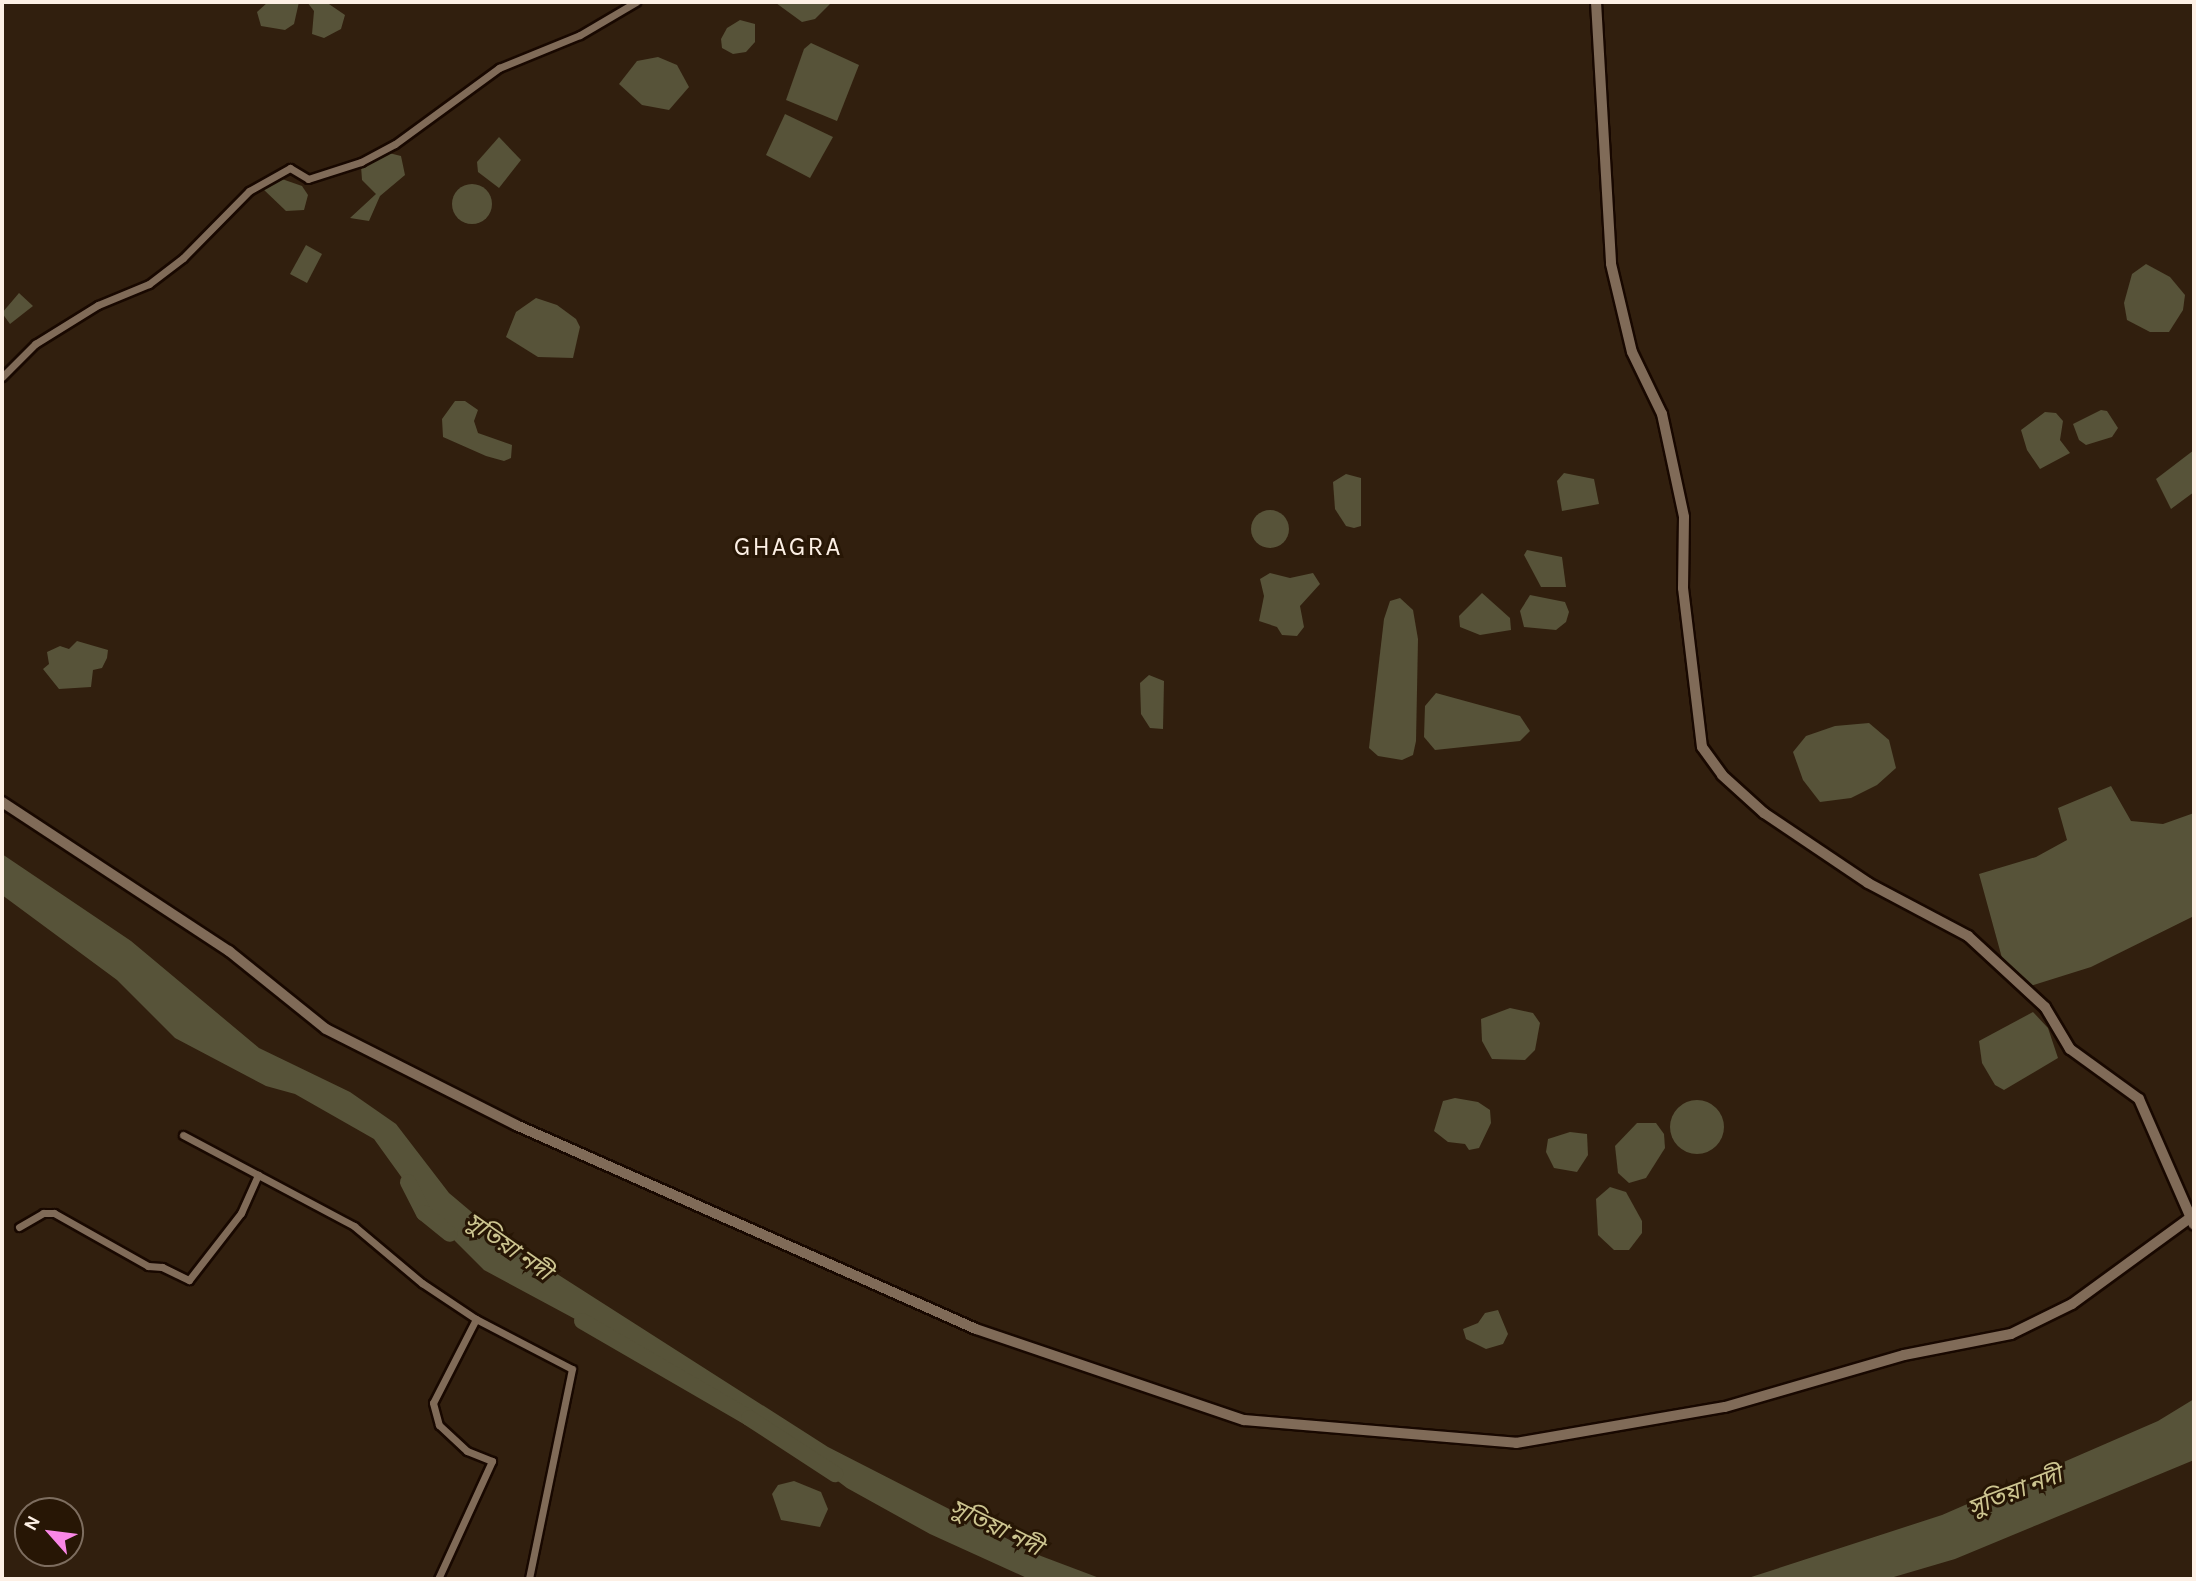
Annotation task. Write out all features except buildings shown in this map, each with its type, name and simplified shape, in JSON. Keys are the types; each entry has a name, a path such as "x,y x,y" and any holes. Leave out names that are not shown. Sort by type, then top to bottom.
{"street":[{"path":"2,377 35,344 98,305 149,284 183,258 249,191 290,168 308,179 361,162 395,144 499,68 580,36 636,2"},
{"path":"2,802 229,951 326,1029 516,1125 976,1329 1244,1420 1516,1443 1725,1408 1904,1355 2011,1334 2072,1304 2193,1220 2139,1100 2070,1049 2045,1007 1968,936 1868,883 1764,813 1721,775 1702,747 1683,588 1684,517 1662,414 1632,352 1611,264 1596,2"},
{"path":"183,1135 354,1227 422,1283 476,1319 572,1369 529,1579"},
{"path":"19,1227 43,1213 54,1213 148,1266 162,1266 189,1280 241,1213 258,1175"},
{"path":"438,1579 492,1461 467,1451 439,1424 433,1403 476,1319"}],"water":[{"path":"268,2 299,2 294,24 285,30 261,26 257,12"},
{"path":"307,2 326,2 345,15 341,29 324,38 312,34 314,11"},
{"path":"832,2 815,19 802,22 776,3"},
{"path":"740,20 755,24 755,42 746,52 733,54 722,48 721,39 727,28"},
{"path":"811,43 859,65 837,121 786,100 804,49"},
{"path":"658,57 677,65 689,87 669,110 642,105 619,84 637,61"},
{"path":"785,114 833,137 810,178 766,155"},
{"path":"499,137 521,160 499,188 478,172 477,162"},
{"path":"389,153 401,156 405,175 380,196 369,221 350,218 376,194 362,180 361,166"},
{"path":"282,179 302,186 308,195 304,210 286,211 262,188"},
{"path":"472,184 480,185 486,190 491,196 491,212 486,218 480,223 472,224 464,223 458,218 453,212 452,204 453,196 458,190 464,185"},
{"path":"306,245 322,254 307,283 290,274"},
{"path":"2146,264 2170,277 2185,295 2183,310 2169,332 2150,332 2127,320 2124,303 2132,274"},
{"path":"19,293 33,306 10,324 2,313"},
{"path":"536,298 557,305 576,319 580,327 573,358 538,357 506,337 516,312"},
{"path":"455,401 465,401 478,410 474,421 478,433 512,445 511,458 504,461 486,456 443,437 442,419"},
{"path":"2101,410 2107,411 2118,428 2112,437 2086,445 2079,440 2073,424"},
{"path":"2045,412 2056,413 2063,421 2060,440 2070,453 2040,469 2027,450 2021,430"},
{"path":"2194,450 2194,492 2171,509 2156,479"},
{"path":"1564,473 1594,479 1599,504 1562,511 1557,481"},
{"path":"1346,474 1361,478 1361,526 1354,528 1346,526 1335,509 1333,482"},
{"path":"1270,510 1284,515 1289,529 1284,543 1270,548 1256,543 1251,529 1256,515"},
{"path":"1527,550 1562,557 1566,587 1541,587 1524,555"},
{"path":"1270,573 1290,578 1313,573 1320,584 1300,606 1304,627 1297,636 1282,635 1277,627 1259,621 1264,596 1260,579"},
{"path":"1482,593 1510,618 1511,630 1480,635 1460,627 1459,616"},
{"path":"1530,595 1565,602 1569,612 1566,622 1556,630 1524,627 1520,611"},
{"path":"1400,598 1413,610 1418,639 1416,741 1413,755 1402,760 1378,756 1369,748 1384,619 1390,601"},
{"path":"77,641 108,650 107,658 102,668 93,670 91,687 59,689 43,669 49,664 47,652 60,646 69,649"},
{"path":"1149,675 1164,681 1163,729 1150,728 1141,714 1140,683"},
{"path":"1436,693 1520,716 1530,731 1520,741 1435,750 1424,737 1425,706"},
{"path":"1869,723 1889,740 1896,768 1877,785 1851,798 1820,802 1803,780 1793,752 1806,736 1835,726"},
{"path":"2111,786 2131,821 2163,824 2194,813 2194,916 2091,967 2030,986 2002,958 1979,874 2036,857 2067,840 2058,808"},
{"path":"2,854 131,941 259,1048 350,1092 396,1124 449,1193 507,1242 828,1447 1041,1556 1102,1579 1029,1579 930,1534 847,1488 785,1441 683,1377 484,1270 428,1214 374,1139 295,1094 266,1086 175,1038 117,980 2,895"},
{"path":"1510,1008 1533,1013 1540,1023 1535,1050 1525,1060 1492,1059 1482,1041 1481,1019"},
{"path":"2033,1012 2048,1028 2058,1058 2004,1090 1995,1085 1982,1063 1979,1041"},
{"path":"1455,1098 1478,1102 1490,1110 1491,1123 1479,1148 1469,1150 1465,1144 1448,1142 1434,1131 1443,1101"},
{"path":"1697,1100 1716,1108 1724,1127 1716,1146 1697,1154 1678,1146 1670,1127 1678,1108"},
{"path":"1637,1123 1656,1123 1664,1134 1665,1148 1646,1178 1629,1183 1618,1173 1615,1146"},
{"path":"1570,1132 1587,1134 1588,1155 1577,1172 1554,1168 1546,1152 1548,1139"},
{"path":"1610,1187 1626,1192 1642,1221 1642,1233 1629,1250 1614,1250 1598,1235 1596,1199"},
{"path":"1498,1310 1508,1334 1503,1344 1486,1349 1466,1339 1463,1329 1478,1323 1485,1313"},
{"path":"2194,1399 2194,1460 1955,1559 1887,1579 1745,1579 1942,1515 2158,1421"},
{"path":"794,1481 821,1492 828,1509 820,1527 781,1520 772,1494 778,1485"}],"waterway":[{"name":"সুতিয়া নদী","path":"408,1182 424,1213 450,1234"},
{"name":"সুতিয়া নদী","path":"582,1321 749,1418 835,1474"}],"district":[{"name":"GHAGRA","path":"788,547"}]}
